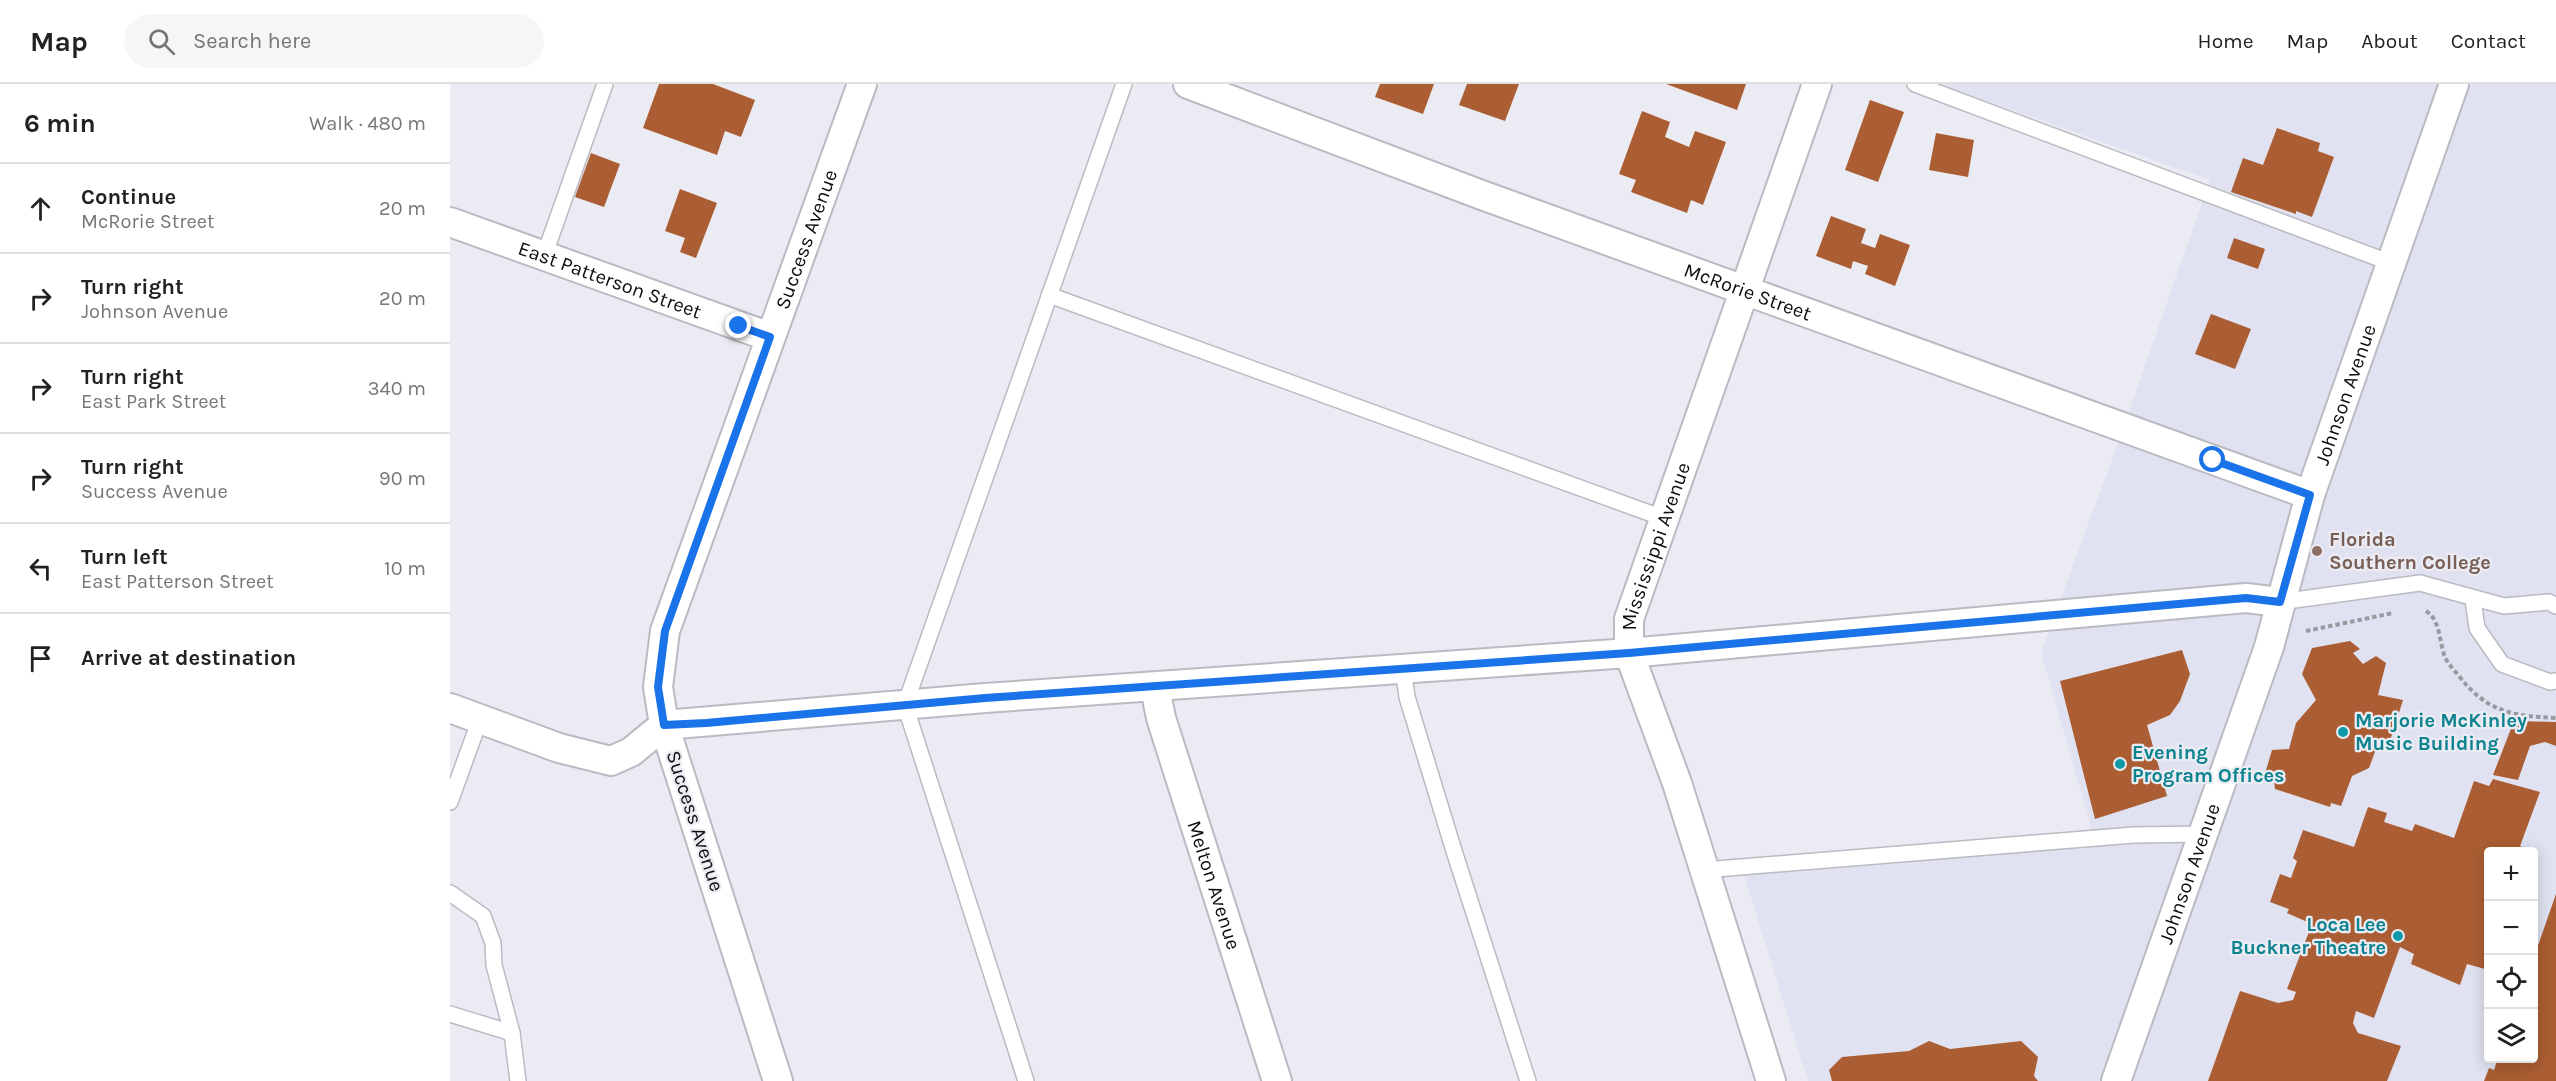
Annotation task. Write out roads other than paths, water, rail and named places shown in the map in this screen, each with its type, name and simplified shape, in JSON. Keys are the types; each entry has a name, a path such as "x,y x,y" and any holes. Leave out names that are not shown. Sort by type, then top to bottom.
{"street":[{"name":"Success Avenue","path":"778,1081 664,725 658,687 665,631 862,84"},
{"name":"McRorie Street","path":"1188,84 1743,290 2310,495"},
{"name":"Mississippi Avenue","path":"1771,1081 1673,772 1629,653 1629,619 1817,84"},
{"name":"Johnson Avenue","path":"2116,1081 2269,647 2310,495 2454,84"},
{"name":"East Patterson Street","path":"450,222 770,337"},
{"path":"450,708 559,748 610,761 631,752 664,725 905,705 1629,653 2246,598 2280,602"},
{"name":"Melton Avenue","path":"1155,688 1161,718 1277,1081"}],"lane":[{"path":"544,256 605,84"},
{"path":"1026,1081 905,705 1124,84"},
{"path":"1915,84 2391,263"},
{"path":"1049,295 1664,518"},
{"path":"2280,602 2420,583 2473,600 2504,606 2549,602 2556,606"},
{"path":"2473,600 2477,628 2502,664 2550,682 2556,681"},
{"path":"1403,668 1407,697 1440,807 1528,1081"},
{"path":"450,802 480,719"},
{"path":"1704,870 2134,835 2203,834"},
{"path":"450,892 483,916 493,943 494,965 512,1033 518,1081"},
{"path":"450,1014 512,1033"}],"place":[{"name":"Florida Southern College","path":"2317,551"},
{"name":"Marjorie McKinley Music Building","path":"2343,732"},
{"name":"Evening Program Offices","path":"2120,764"},
{"name":"Loca Lee Buckner Theatre","path":"2398,936"}]}
